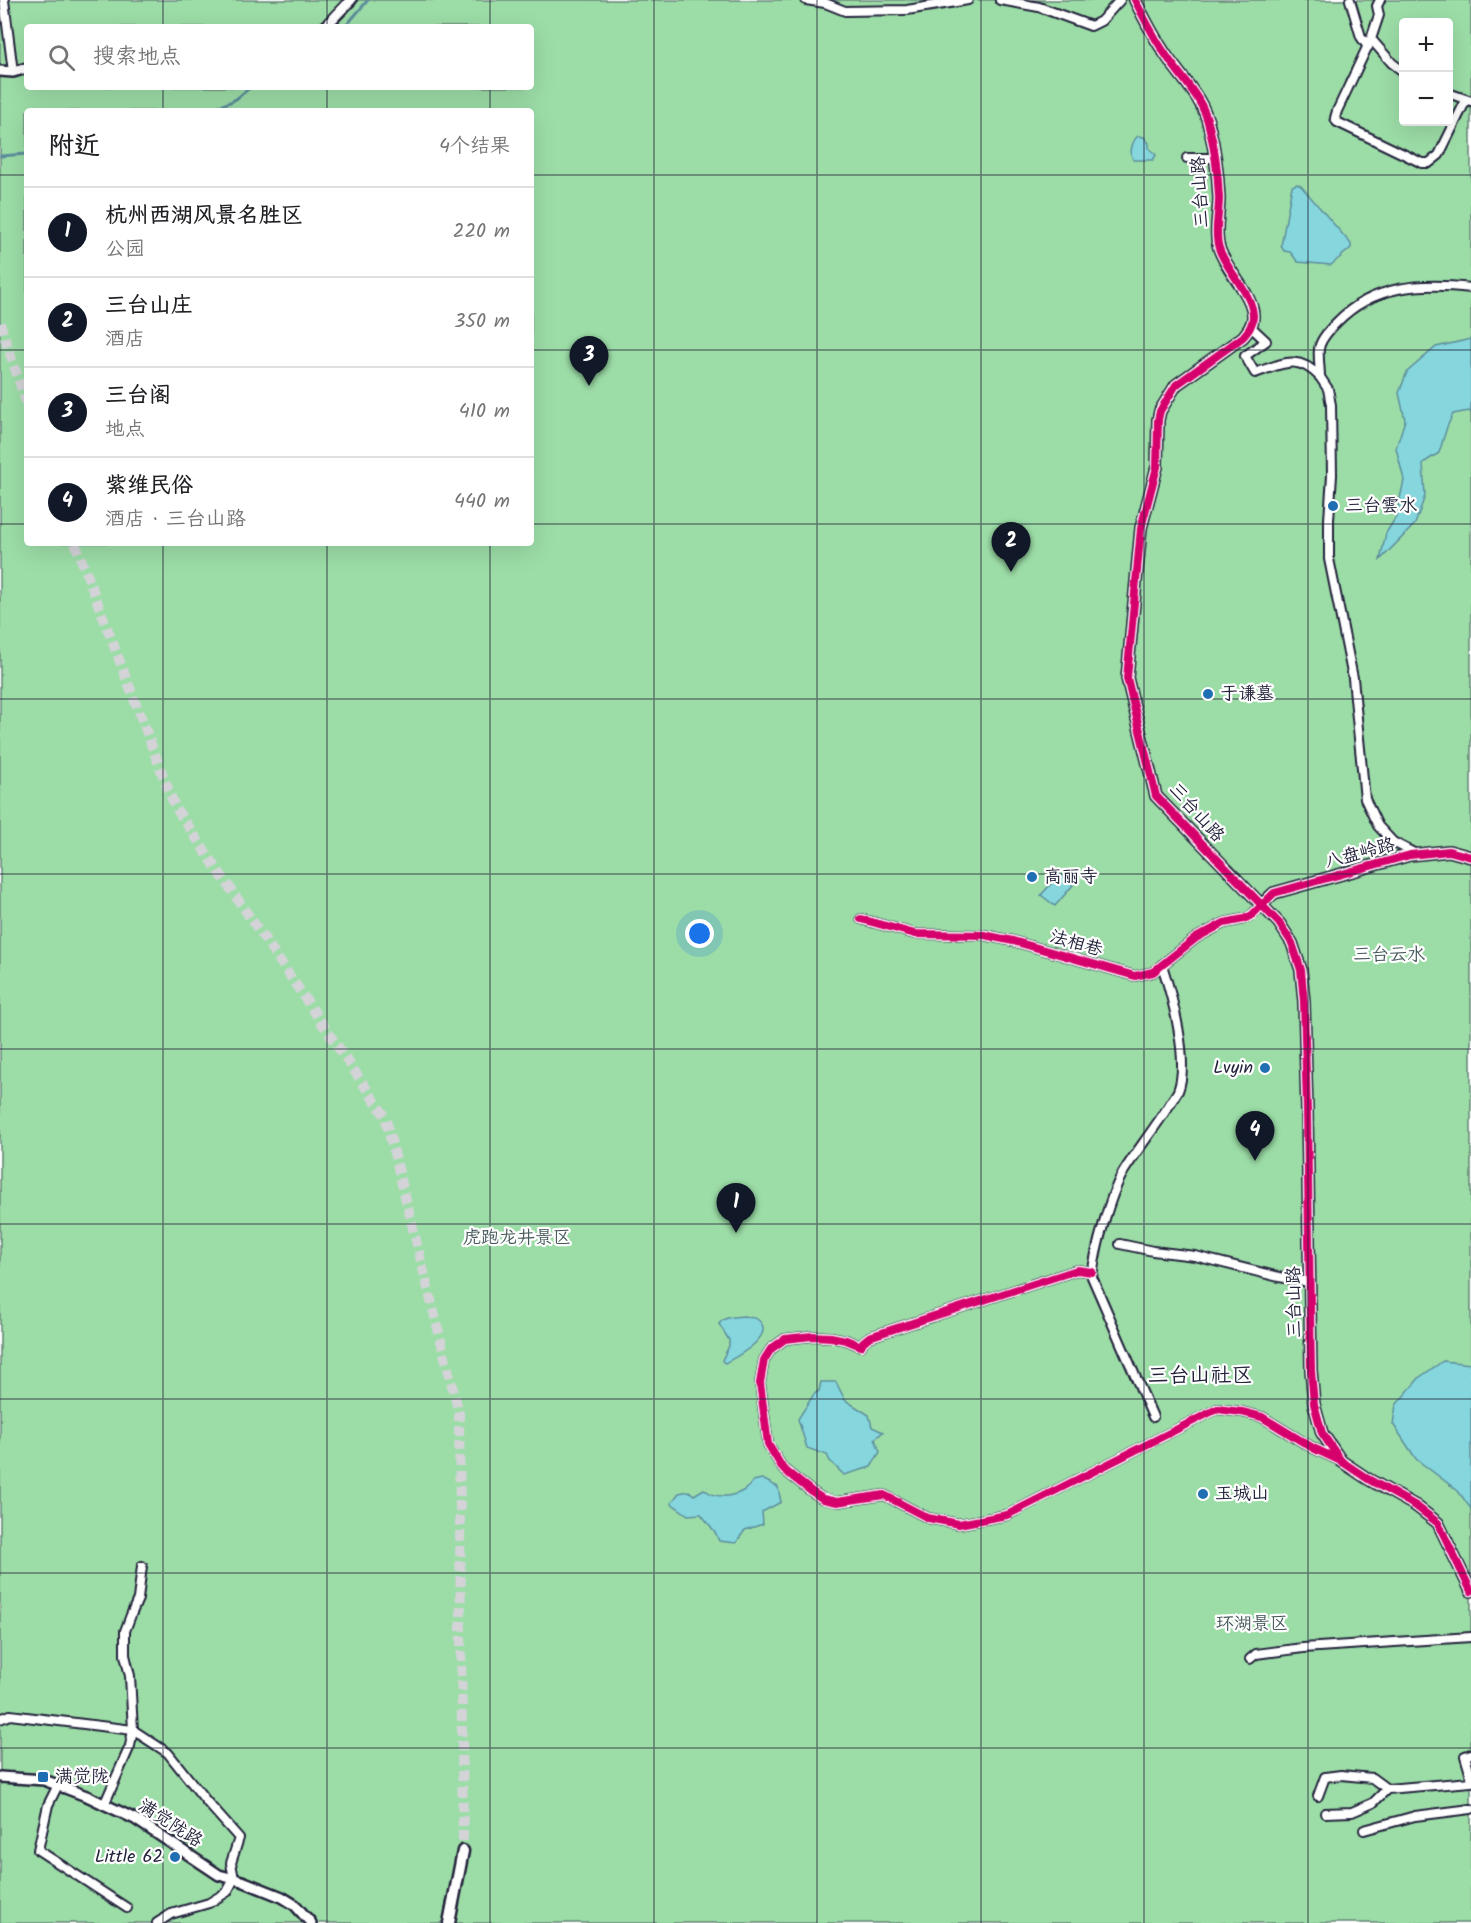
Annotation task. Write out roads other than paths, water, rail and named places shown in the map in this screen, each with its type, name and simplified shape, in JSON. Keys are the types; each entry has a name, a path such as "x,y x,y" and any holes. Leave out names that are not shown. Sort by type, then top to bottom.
{"main road":[{"path":"449,1923 463,1851"}],"street":[{"path":"4,0 13,72"},
{"path":"328,24 351,0"},
{"path":"806,0 825,3 845,11 907,10 968,0"},
{"path":"1000,0 1040,7 1090,26 1101,21 1120,0"},
{"name":"三台山路","path":"1135,0 1163,51 1196,97 1209,124 1219,201 1218,244 1229,271 1249,299 1253,317 1251,327 1243,337 1176,385 1160,411 1157,466 1141,528 1127,678 1156,796 1279,923 1292,943 1301,970 1307,1111 1311,1370 1314,1404 1322,1433 1341,1461 1416,1506 1438,1523 1471,1591"},
{"path":"1350,0 1361,37 1399,68"},
{"path":"1380,0 1377,6 1379,15 1370,43 1337,111 1335,118 1337,122 1422,162 1429,163 1439,155 1468,100 1453,94"},
{"path":"0,71 13,72 24,69"},
{"path":"1187,158 1215,158"},
{"path":"1320,377 1319,346 1332,327 1350,309 1365,300 1404,287 1443,284 1471,288"},
{"path":"1251,327 1266,341 1245,356 1255,373 1289,361 1300,362 1312,368 1328,389 1331,405 1332,475 1329,559 1353,678 1365,800 1378,826 1393,842 1416,855"},
{"name":"八盘岭路","path":"1262,904 1274,893 1416,855 1449,851 1471,857"},
{"name":"法相巷","path":"861,919 915,934 984,935 1013,941 1136,976 1153,972 1196,938 1224,923 1244,920 1262,904"},
{"path":"1153,1417 1092,1277 1092,1272 1103,1229 1122,1174 1178,1090 1183,1062 1171,991 1162,965"},
{"path":"1120,1244 1195,1256 1279,1277 1310,1282"},
{"path":"1092,1272 1077,1270 1068,1272 869,1338 861,1346 846,1340 812,1336 785,1339 771,1349 764,1360 760,1383 768,1444 783,1469 824,1499 837,1502 884,1495 927,1518 960,1524 1007,1515 1217,1409 1262,1417 1341,1461"},
{"path":"104,1804 130,1746 133,1730 125,1632 138,1599 142,1566"},
{"path":"1250,1659 1256,1654 1303,1648 1470,1639"},
{"path":"0,1719 10,1715 133,1730 168,1753 239,1838 231,1863 234,1879 226,1892 209,1903 171,1914 157,1923"},
{"path":"1471,1754 1465,1756 1471,1776"},
{"path":"1318,1796 1325,1777 1333,1776 1372,1778 1387,1789"},
{"name":"满觉陇路","path":"0,1777 44,1780 104,1804 135,1819 219,1875 296,1905 311,1923"},
{"path":"1325,1813 1352,1812 1372,1803 1387,1789 1471,1782"},
{"path":"58,1785 48,1805 38,1850 128,1908"},
{"path":"1364,1830 1414,1816 1471,1809"}],"water":[{"path":"1138,136 1144,137 1149,143 1149,148 1156,155 1153,160 1133,160 1132,147"},
{"path":"1297,184 1351,244 1351,248 1331,265 1298,262 1281,246 1292,186"},
{"path":"1471,339 1471,413 1469,411 1453,414 1439,453 1423,463 1425,496 1415,524 1380,560 1386,533 1396,517 1404,480 1396,448 1405,420 1399,393 1407,372 1436,347"},
{"path":"1060,874 1073,885 1055,906 1041,895"},
{"path":"744,1316 757,1319 762,1325 763,1332 753,1345 725,1363 722,1360 729,1346 729,1340 719,1324 727,1318"},
{"path":"1443,1361 1471,1364 1471,1509 1458,1491 1416,1459 1393,1424 1396,1405 1420,1377"},
{"path":"821,1382 836,1382 845,1400 869,1415 872,1427 883,1432 875,1439 880,1452 871,1467 844,1475 827,1455 807,1448 798,1419 814,1394 819,1391"},
{"path":"762,1479 778,1487 781,1502 762,1512 763,1524 745,1530 736,1543 719,1541 701,1514 688,1515 671,1503 679,1493 689,1491 694,1495 704,1489 716,1495 737,1494 753,1481"}],"waterway":[{"path":"348,24 368,0"},
{"path":"209,108 232,101 247,90"},
{"path":"0,156 24,154"}],"tunnel":[{"path":"0,323 24,396"},
{"path":"76,546 175,807 385,1116 459,1413 463,1851"}],"place":[{"name":"三台阁","path":"589,386"},
{"name":"三台雲水","path":"1333,506"},
{"name":"三台山庄","path":"1011,572"},
{"name":"于谦墓","path":"1208,694"},
{"name":"高丽寺","path":"1032,877"},
{"name":"Lvyin","path":"1265,1068"},
{"name":"紫维民俗","path":"1255,1161"},
{"name":"杭州西湖风景名胜区","path":"736,1233"},
{"name":"玉城山","path":"1203,1494"},
{"name":"满觉陇","path":"43,1777"},
{"name":"Little 62","path":"175,1857"}],"district":[{"name":"三台山社区","path":"1200,1376"}],"park label":[{"name":"三台云水","path":"1389,955"},
{"name":"虎跑龙井景区","path":"517,1238"},
{"name":"环湖景区","path":"1252,1624"}]}
